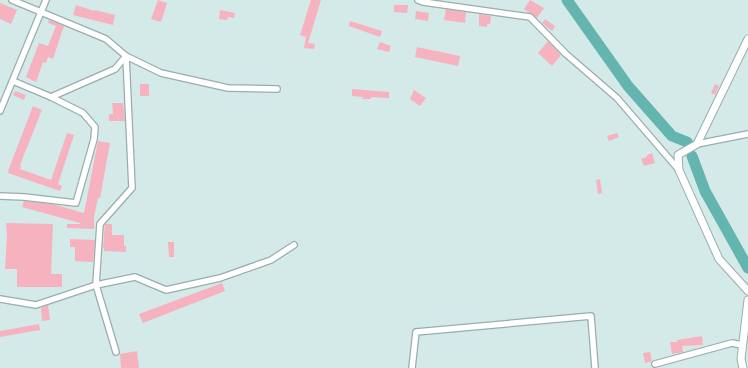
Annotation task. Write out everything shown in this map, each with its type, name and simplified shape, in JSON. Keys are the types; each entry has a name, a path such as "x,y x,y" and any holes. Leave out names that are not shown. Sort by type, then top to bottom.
{"street":[{"path":"12,0 106,39 126,56 161,73 228,88 277,89"},
{"path":"0,111 46,0"},
{"path":"418,0 423,2 530,17 566,54 617,98 679,170 719,259 748,291"},
{"path":"696,144 748,38"},
{"path":"51,97 115,69 126,56"},
{"path":"116,352 96,285 100,224 132,188 126,56"},
{"path":"0,196 24,197 76,203 94,139 95,127 83,113 51,97 13,81"},
{"path":"679,170 678,155 696,144 748,134"},
{"path":"0,299 36,305 96,285 135,277 166,290 220,278 271,260 294,245"},
{"path":"743,368 741,359 742,345 748,300"},
{"path":"412,368 416,332 591,316 595,368"},
{"path":"655,364 732,343 742,345"}],"building":[{"path":"158,0 167,3 161,22 151,19"},
{"path":"311,0 321,0 308,43 315,44 314,49 304,48 306,37 300,35"},
{"path":"530,0 544,8 537,18 524,9"},
{"path":"0,3 17,10 11,24 0,19"},
{"path":"76,5 94,11 115,15 113,25 73,15"},
{"path":"394,5 408,5 407,13 394,12"},
{"path":"446,9 466,12 465,23 444,20"},
{"path":"220,10 235,13 234,18 228,17 227,20 219,19"},
{"path":"416,11 429,13 428,21 415,19"},
{"path":"479,14 491,16 490,24 487,24 487,27 479,26"},
{"path":"545,19 555,26 552,31 542,23"},
{"path":"49,20 64,26 53,59 48,57 46,63 43,62 36,82 26,77 39,43 48,46 56,26 48,23"},
{"path":"350,21 382,31 380,37 349,26"},
{"path":"548,41 561,55 552,66 538,53"},
{"path":"380,42 391,46 389,52 377,49"},
{"path":"417,47 460,56 458,66 415,57"},
{"path":"140,84 149,84 149,96 140,96"},
{"path":"715,84 719,86 715,95 711,93"},
{"path":"352,89 389,92 389,98 371,97 371,99 362,99 363,97 352,96"},
{"path":"414,90 426,98 420,106 410,99"},
{"path":"15,91 26,95 24,100 13,95"},
{"path":"112,103 123,103 125,121 109,121 109,114 113,114"},
{"path":"33,106 42,110 20,165 20,169 51,180 67,133 74,135 58,184 62,186 60,191 8,173"},
{"path":"617,133 619,137 609,141 607,136"},
{"path":"98,141 110,143 100,198 98,198 94,217 94,229 67,228 67,224 80,223 22,207 24,201 52,204 84,213"},
{"path":"652,153 655,163 644,166 641,159"},
{"path":"600,179 602,193 598,194 596,180"},
{"path":"6,223 53,224 51,274 62,274 62,287 17,287 17,269 5,269 7,236"},
{"path":"105,224 112,224 112,235 124,235 124,246 126,246 126,252 104,251"},
{"path":"70,239 95,240 93,262 75,261 75,247 70,247"},
{"path":"168,242 174,242 174,257 169,257"},
{"path":"222,283 225,291 143,323 139,314"},
{"path":"48,305 50,320 42,321 41,308"},
{"path":"39,324 40,330 0,337 0,331"},
{"path":"702,336 703,345 682,346 683,352 672,354 670,342 677,342 677,340"},
{"path":"137,351 139,368 121,368 120,354"},
{"path":"650,352 652,361 645,363 643,353"}],"waterway":[{"path":"567,0 628,86 672,136 687,142 689,145"},
{"path":"692,156 705,191 748,268"}]}
